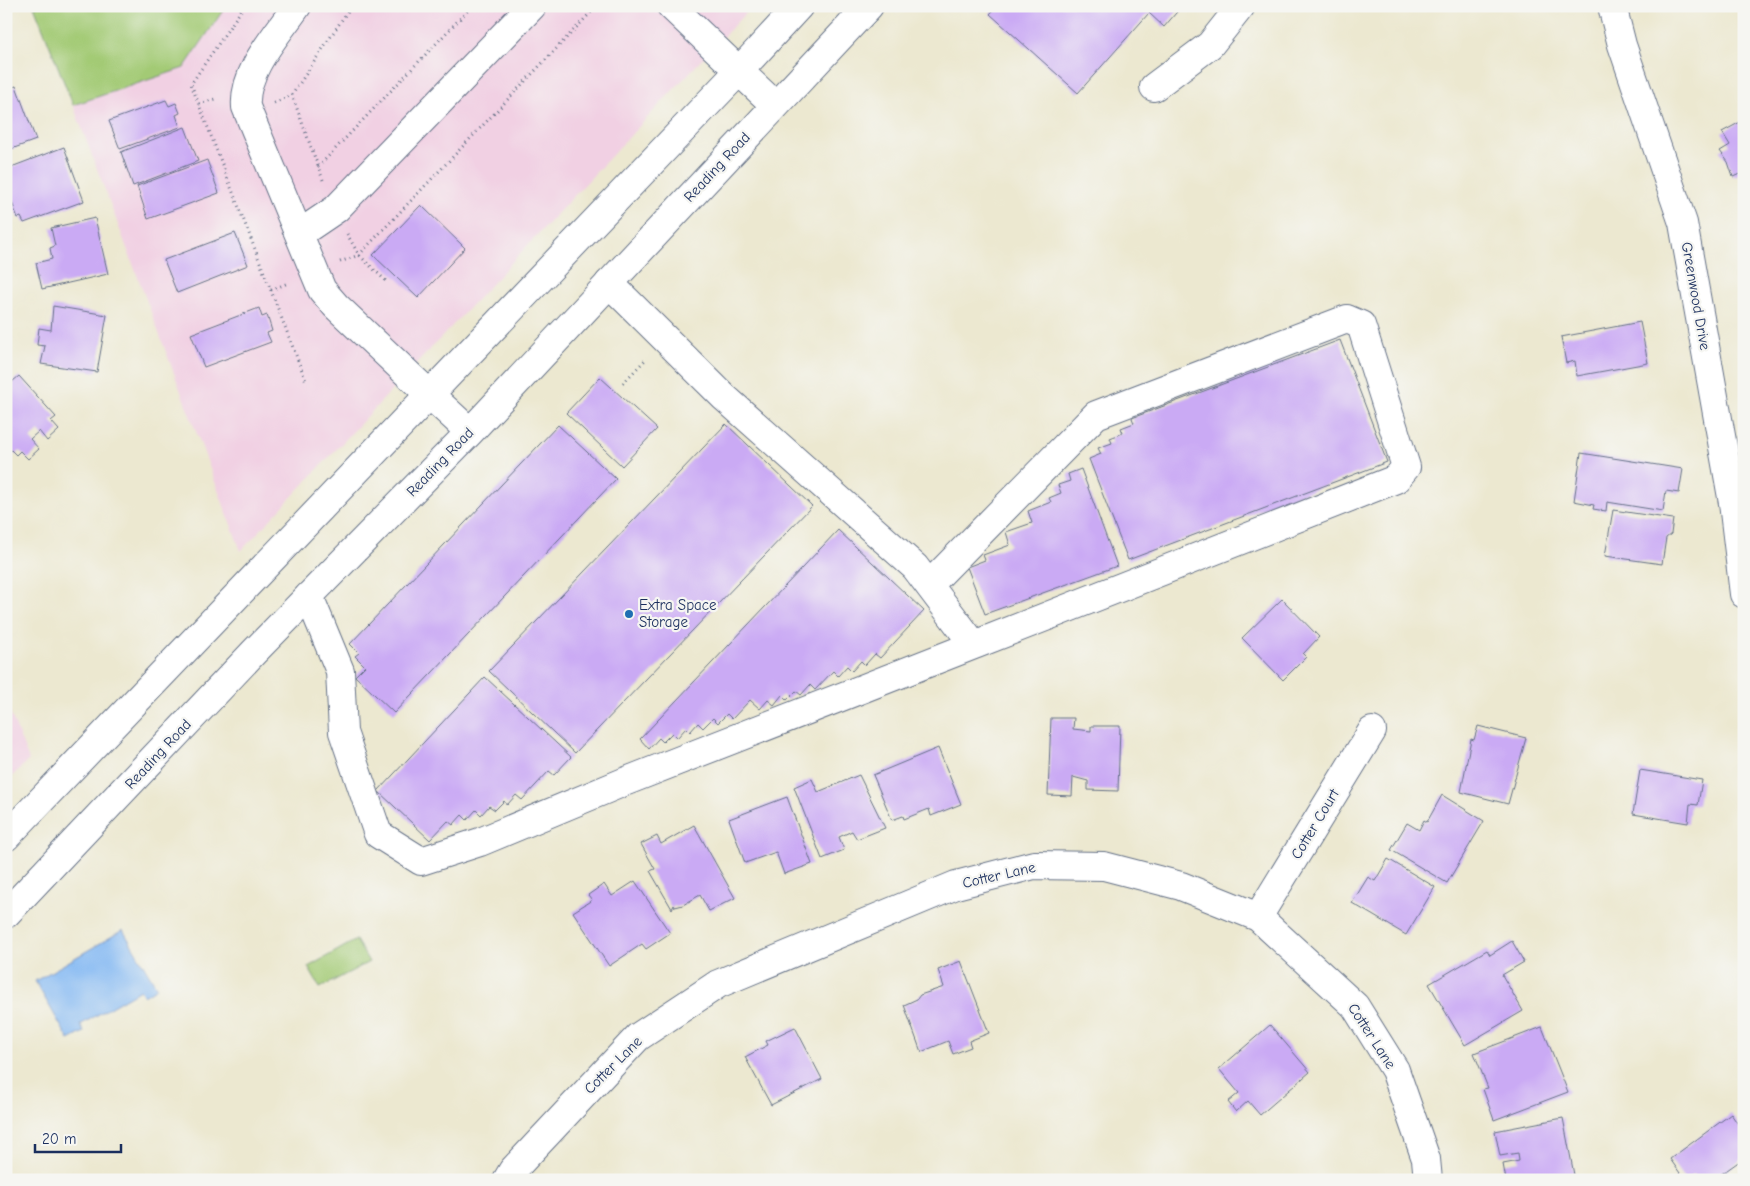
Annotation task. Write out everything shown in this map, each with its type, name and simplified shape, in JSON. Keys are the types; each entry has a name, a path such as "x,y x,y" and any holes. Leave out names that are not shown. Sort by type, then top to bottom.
{"main road":[{"path":"297,6 250,76 246,107 322,290 336,306 470,432"},
{"path":"299,234 336,209 532,6"},
{"path":"671,6 775,105"},
{"path":"6,837 799,6"},
{"name":"Reading Road","path":"6,914 309,596 470,432 869,6"},
{"path":"1154,86 1210,45 1241,6"},
{"name":"Greenwood Drive","path":"1612,6 1622,45 1682,224 1733,503 1744,594"},
{"path":"609,283 724,397 915,567 974,645"},
{"path":"309,596 340,671 343,732 378,834 421,861 480,842 624,782 1396,479 1406,467 1361,324 1347,319 1096,415 929,585"},
{"name":"Cotter Court","path":"1258,917 1372,732"},
{"name":"Cotter Lane","path":"507,1180 513,1170 638,1037 710,990 956,885 1034,865 1104,866 1181,886 1258,917 1355,1006 1395,1070 1426,1159 1428,1180"}],"path":[{"path":"244,6 191,84 306,381"},
{"path":"350,6 292,95 318,167 353,246 388,283"},
{"path":"318,167 472,6"},
{"path":"271,290 359,254 597,6"}],"shaded area":[{"path":"226,6 752,6 241,551 73,105 184,68"},
{"path":"6,702 29,760 6,782"}],"green space":[{"path":"34,6 226,6 184,68 73,105"},
{"path":"356,940 369,962 320,988 308,967"}],"water":[{"path":"123,930 157,988 144,996 140,990 80,1025 84,1032 69,1040 35,981"}],"building":[{"path":"997,6 1182,6 1164,27 1149,13 1078,93 990,14"},
{"path":"16,86 36,140 6,151 6,89"},
{"path":"166,100 169,106 176,103 180,113 176,115 180,127 120,149 109,121"},
{"path":"1744,120 1744,172 1733,177 1728,162 1720,151 1730,145 1722,132"},
{"path":"185,127 198,161 133,186 121,152"},
{"path":"64,147 84,201 24,223 21,217 18,218 11,200 6,201 6,169"},
{"path":"207,160 219,193 148,219 137,186"},
{"path":"421,205 465,248 418,298 373,255"},
{"path":"95,218 108,274 42,289 36,263 52,259 50,248 55,246 51,228"},
{"path":"235,233 248,265 177,293 164,260"},
{"path":"53,306 107,315 97,372 41,364 45,346 37,345 39,328 51,330"},
{"path":"259,308 262,317 267,315 272,331 267,333 271,342 204,367 191,334"},
{"path":"1640,322 1648,363 1577,376 1575,361 1566,363 1561,337"},
{"path":"1340,340 1387,462 1128,560 1089,459 1101,454 1098,448 1112,443 1110,438 1123,433 1121,428 1134,423 1132,418"},
{"path":"19,376 56,417 51,421 59,430 47,441 39,431 30,439 39,449 28,459 20,451 16,455 6,445 6,387"},
{"path":"600,377 657,429 622,466 566,413"},
{"path":"726,424 812,506 575,753 489,671"},
{"path":"558,425 616,479 394,713 355,676 365,666 355,656 359,653 350,644"},
{"path":"1581,453 1683,469 1679,493 1666,491 1663,511 1607,502 1606,511 1593,509 1594,505 1574,501"},
{"path":"1081,469 1117,566 985,614 967,567 985,560 983,555 1010,545 1006,532 1032,523 1028,511 1051,502 1049,498 1061,493 1058,485 1070,481 1068,474"},
{"path":"1613,510 1673,519 1671,534 1666,538 1662,564 1605,556"},
{"path":"838,530 924,611 880,658 875,654 865,665 861,661 852,671 847,666 838,676 833,671 815,690 810,685 801,695 796,691 787,700 782,695 774,705 768,700 760,709 750,700 732,719 727,714 718,723 713,718 703,728 698,723 690,732 686,728 677,738 672,733 663,742 659,738 649,749 640,739"},
{"path":"1282,599 1319,637 1303,654 1306,657 1283,680 1242,638"},
{"path":"485,677 571,757 554,775 549,771 522,800 516,795 507,805 504,801 495,810 489,806 481,815 476,810 467,820 462,815 453,825 448,821 430,840 378,791"},
{"path":"1051,718 1074,718 1073,729 1091,731 1091,726 1120,726 1118,791 1088,790 1088,781 1073,777 1072,796 1048,795"},
{"path":"1478,726 1526,738 1508,804 1461,792 1471,739 1474,740"},
{"path":"938,748 961,804 931,816 929,809 904,819 903,816 892,820 873,775"},
{"path":"1640,770 1702,780 1698,805 1690,804 1688,823 1633,814"},
{"path":"859,775 885,828 857,839 852,831 839,837 844,850 822,859 794,787 812,779 818,792"},
{"path":"1442,795 1484,821 1447,883 1391,850 1407,823 1419,830 1424,820 1427,822"},
{"path":"787,797 812,864 784,874 776,852 745,863 729,819"},
{"path":"694,825 735,898 709,911 700,895 683,905 675,907 674,905 672,909 650,871 655,869 641,844 657,836 661,844"},
{"path":"1388,859 1435,887 1406,935 1352,903 1368,877 1375,881"},
{"path":"635,881 670,933 646,949 642,944 609,966 573,912 592,900 588,895 604,884 612,896"},
{"path":"1512,941 1524,962 1502,975 1523,1011 1465,1045 1429,984 1487,950 1490,955"},
{"path":"961,961 989,1033 969,1041 971,1047 953,1054 948,1041 921,1052 904,1005 917,999 920,995 944,987 938,970"},
{"path":"1270,1025 1310,1072 1260,1115 1248,1101 1236,1112 1228,1102 1239,1093 1219,1069"},
{"path":"795,1027 822,1079 771,1105 745,1057 768,1045 766,1041"},
{"path":"1542,1027 1568,1092 1494,1120 1483,1089 1488,1088 1474,1053"},
{"path":"1731,1114 1740,1127 1742,1125 1744,1127 1744,1158 1713,1180 1697,1180 1694,1175 1685,1180 1670,1159"},
{"path":"1563,1118 1575,1180 1506,1180 1503,1164 1519,1161 1518,1153 1500,1156 1495,1131"}],"place":[{"name":"Extra Space Storage","path":"629,614"}]}
